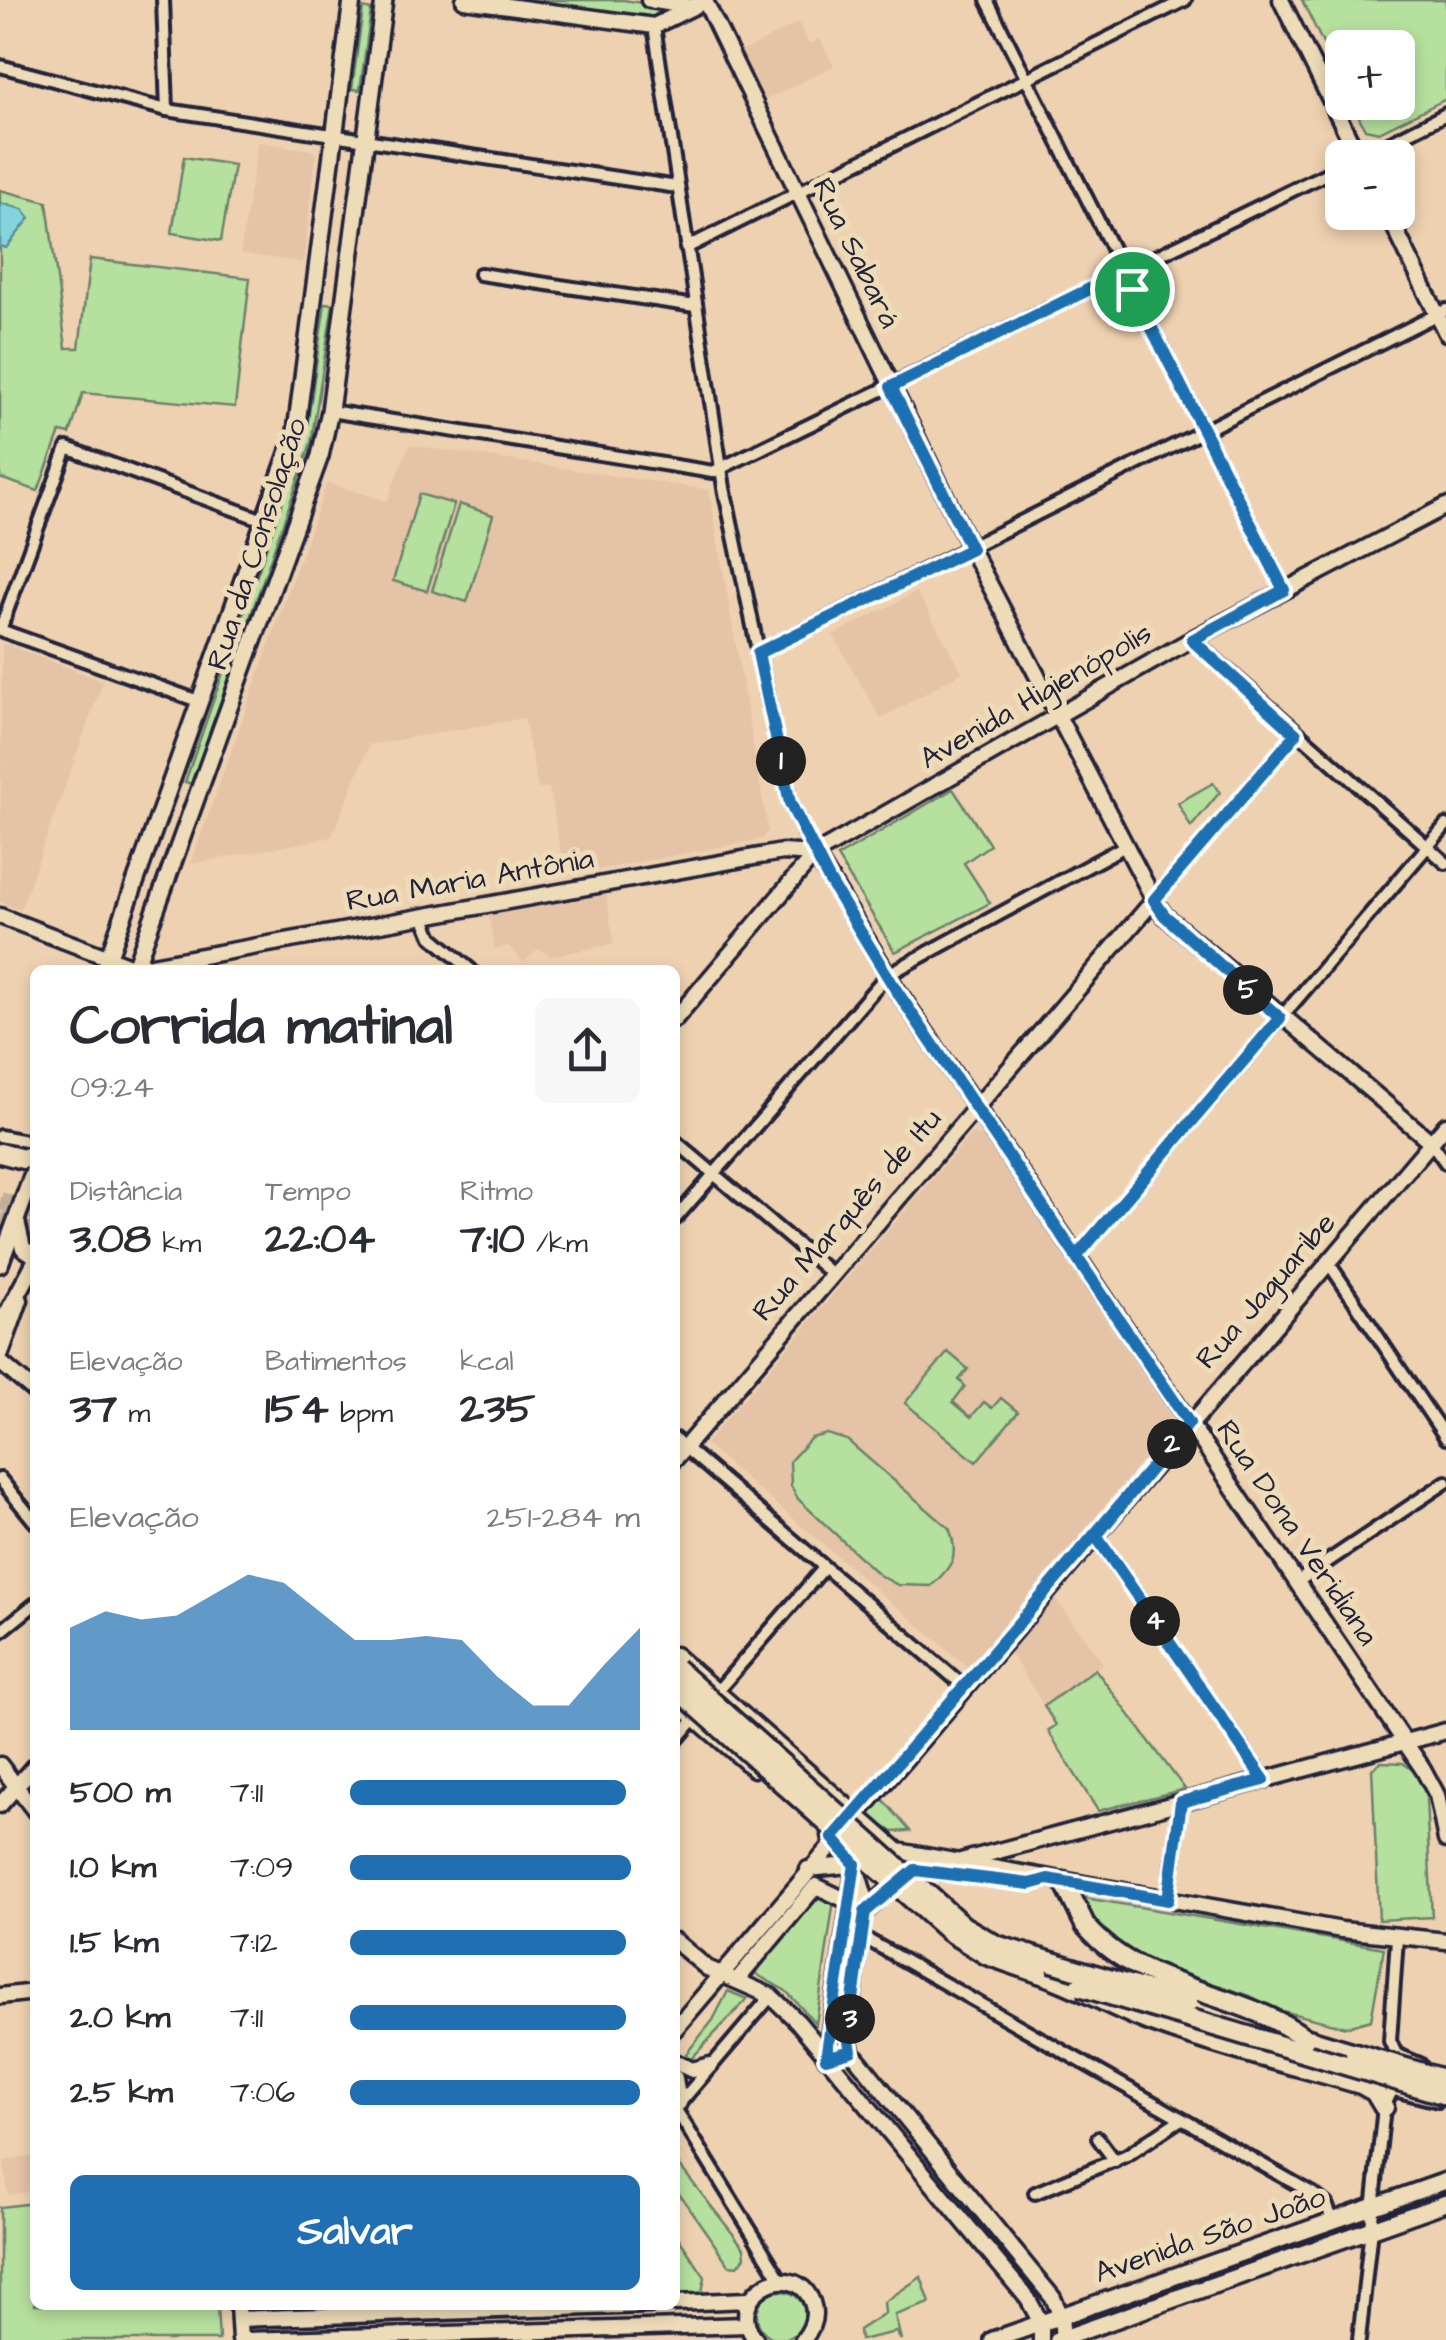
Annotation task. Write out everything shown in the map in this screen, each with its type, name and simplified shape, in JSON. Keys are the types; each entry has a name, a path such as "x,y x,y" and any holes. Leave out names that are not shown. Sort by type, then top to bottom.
{"highway":[{"path":"0,1153 23,1159 30,1148"},
{"path":"680,1672 846,1817 941,1908 980,1937 1305,2038 1446,2077"},
{"path":"680,1692 948,1930 988,1955 1446,2095"},
{"path":"1056,1880 1085,1926 1133,1966 1267,2014 1305,2038"},
{"path":"1080,1986 1121,2010 1159,2024 1337,2077 1387,2098"}],"main road":[{"name":"Rua da Consolação","path":"107,963 266,521 300,411 352,0"},
{"name":"Rua da Consolação","path":"136,965 307,497 330,411 384,0"},
{"path":"0,1264 30,1183"},
{"path":"0,1327 30,1274"},
{"name":"Avenida São João","path":"993,2340 1041,2332 1061,2316 1446,2181"},
{"name":"Avenida São João","path":"1061,2339 1446,2203"}],"street":[{"path":"163,0 167,110"},
{"path":"466,0 654,26 701,2"},
{"path":"649,0 701,2"},
{"path":"987,0 1284,590"},
{"path":"686,248 1185,0"},
{"path":"1280,0 1350,140"},
{"name":"Rua Sabará","path":"701,2 971,549 1154,900 1164,915 1280,1018 1431,1142"},
{"path":"654,26 721,469 790,803 815,854"},
{"path":"0,66 167,110 677,187"},
{"path":"1395,140 1446,114"},
{"path":"330,411 696,472 721,469 1325,174"},
{"path":"1397,230 1441,313 1446,333"},
{"path":"480,274 696,306"},
{"path":"758,653 1441,313"},
{"path":"202,702 0,630 67,448 266,521"},
{"name":"Avenida Higienópolis","path":"680,1013 815,854 1192,640 1446,506"},
{"path":"1192,640 1446,863"},
{"name":"Rua Marquês de Itu","path":"680,1446 832,1275 1296,734"},
{"path":"1076,1257 1446,825"},
{"path":"680,1213 887,975 1125,846"},
{"path":"789,852 798,859 798,872"},
{"name":"Rua Maria Antônia","path":"157,965 789,852 815,854"},
{"name":"Rua Dona Veridiana","path":"815,854 887,975 975,1108 1405,1742 1437,1794 1446,1840"},
{"path":"0,916 107,963"},
{"path":"423,916 432,937 465,965"},
{"name":"Rua Jaguaribe","path":"680,2023 833,1838 967,1688 1446,1125"},
{"path":"0,1136 30,1148"},
{"path":"1431,1142 1446,1163"},
{"path":"680,1145 832,1275"},
{"path":"17,1221 23,1248 30,1254"},
{"path":"1328,1262 1446,1438"},
{"path":"26,1286 0,1359 30,1388"},
{"path":"0,1380 16,1376"},
{"path":"680,1450 967,1688"},
{"path":"0,1479 30,1516"},
{"path":"1297,1582 1446,1482"},
{"path":"1096,1536 1264,1780"},
{"path":"680,1736 824,1568"},
{"path":"0,1632 30,1613"},
{"path":"680,1659 915,1862 1030,1884 1056,1880"},
{"path":"680,1705 833,1838 855,1864 864,1888 865,1912 848,2036 851,2051 1035,2275 1061,2316 1061,2339"},
{"path":"956,1863 1446,1731"},
{"path":"0,1765 30,1804"},
{"path":"0,1805 30,1771"},
{"path":"1168,1900 1181,1802"},
{"path":"865,1912 915,1862"},
{"path":"808,1869 855,1864 956,1863 1397,1938 1446,1941"},
{"path":"826,2058 855,1864"},
{"path":"738,1979 816,1886 865,1912"},
{"path":"861,1936 1320,2198 1333,2220"},
{"path":"1397,1938 1390,2041 1396,2054 1446,2077"},
{"path":"680,1945 707,1968 771,1996 1028,2298 1041,2332"},
{"path":"0,1996 30,1993"},
{"path":"680,2103 771,1996"},
{"path":"826,2058 851,2051"},
{"path":"1359,2340 1387,2098 1417,2063"},
{"path":"680,2065 689,2070 710,2065"},
{"path":"882,2124 883,2092"},
{"path":"1387,2098 1446,2103"},
{"path":"680,2112 780,2280"},
{"path":"1035,2193 1114,2160 1180,2118"},
{"path":"1098,2138 1114,2160"},
{"path":"756,2340 746,2325 748,2300 763,2284 780,2280 799,2286 811,2300 814,2320 806,2339"},
{"path":"680,2303 748,2300"},
{"path":"364,2338 366,2310 296,2317 238,2312 244,2340 298,2338 364,2338 586,2334 746,2325"},
{"path":"296,2317 298,2338"}],"shaded area":[{"path":"798,23 809,44 820,39 834,66 765,100 741,52"},
{"path":"258,142 312,150 316,156 303,263 240,253"},
{"path":"409,445 709,490 768,831 762,839 565,876 549,787 538,789 524,718 369,745 332,837 191,864 327,483 387,501"},
{"path":"917,592 962,672 881,719 833,635"},
{"path":"2,643 103,681 20,910 0,902"},
{"path":"606,895 614,944 550,956 539,949 523,962 509,946 495,949 489,916"},
{"path":"971,1134 983,1136 1174,1423 969,1668 705,1444"},
{"path":"1054,1597 1103,1663 1044,1706 1009,1651"},
{"path":"30,2157 30,2192 8,2195 4,2161"}],"green space":[{"path":"503,0 624,0 665,7 648,21"},
{"path":"1302,0 1446,0 1446,99 1415,114 1415,30 1325,30 1325,48"},
{"path":"363,8 371,10 360,90 352,89"},
{"path":"1360,120 1403,120 1379,132 1365,129"},
{"path":"184,157 234,165 221,241 172,233"},
{"path":"0,190 47,202 66,348 79,348 90,259 250,278 235,407 83,393 70,434 60,432 38,491 0,478"},
{"path":"325,303 333,304 311,443 192,784 185,782 306,434"},
{"path":"419,494 454,504 427,591 393,581"},
{"path":"459,504 493,515 467,602 432,591"},
{"path":"1213,783 1220,792 1191,827 1178,803"},
{"path":"953,789 990,845 964,863 990,903 895,952 837,857"},
{"path":"948,1352 968,1369 959,1380 965,1386 953,1402 971,1417 984,1402 992,1408 1001,1398 1018,1412 976,1462 905,1403"},
{"path":"827,1434 847,1440 949,1528 954,1554 931,1586 898,1585 879,1575 798,1499 791,1486 790,1461 811,1438"},
{"path":"1095,1669 1185,1789 1098,1811 1048,1731 1056,1725 1044,1706"},
{"path":"1381,1762 1403,1763 1425,1779 1432,1917 1379,1920 1372,1769"},
{"path":"881,1797 910,1831 893,1832 866,1815"},
{"path":"825,1895 834,1900 816,2024 786,1991 754,1973 818,1898"},
{"path":"1079,1897 1384,1948 1371,2020 1346,2027 1278,2010 1250,1996 1124,1954 1093,1922"},
{"path":"728,1991 747,1999 689,2061 686,2054 713,2020"},
{"path":"680,2166 744,2248 745,2257 738,2266 729,2265 680,2195"},
{"path":"30,2204 30,2310 217,2310 219,2340 0,2340 0,2207"},
{"path":"680,2240 705,2277 702,2292 694,2299 680,2298"},
{"path":"921,2277 930,2303 895,2315 901,2340 896,2332 860,2340 859,2330 885,2313 884,2302"},
{"path":"781,2291 798,2298 805,2315 798,2332 781,2339 764,2332 757,2315 764,2298"}],"water":[{"path":"0,203 23,209 30,218 6,248 0,246"}],"tunnel":[{"path":"0,1201 30,1210"},
{"path":"0,1220 30,1231"}],"route":[{"path":"1132,289 1124,272 891,387 971,549 758,653 795,819 829,880 896,990 1084,1269 1189,1423 1096,1536 984,1669 833,1838 855,1864 826,2058 851,2051 848,2036 865,1912 901,1878 915,1870 1030,1884 1048,1879 1168,1900 1181,1802 1264,1780 1096,1536 1176,1438 1189,1423 1076,1257 1280,1018 1164,915 1154,900 1296,734 1192,640 1284,590 1132,289"}]}
